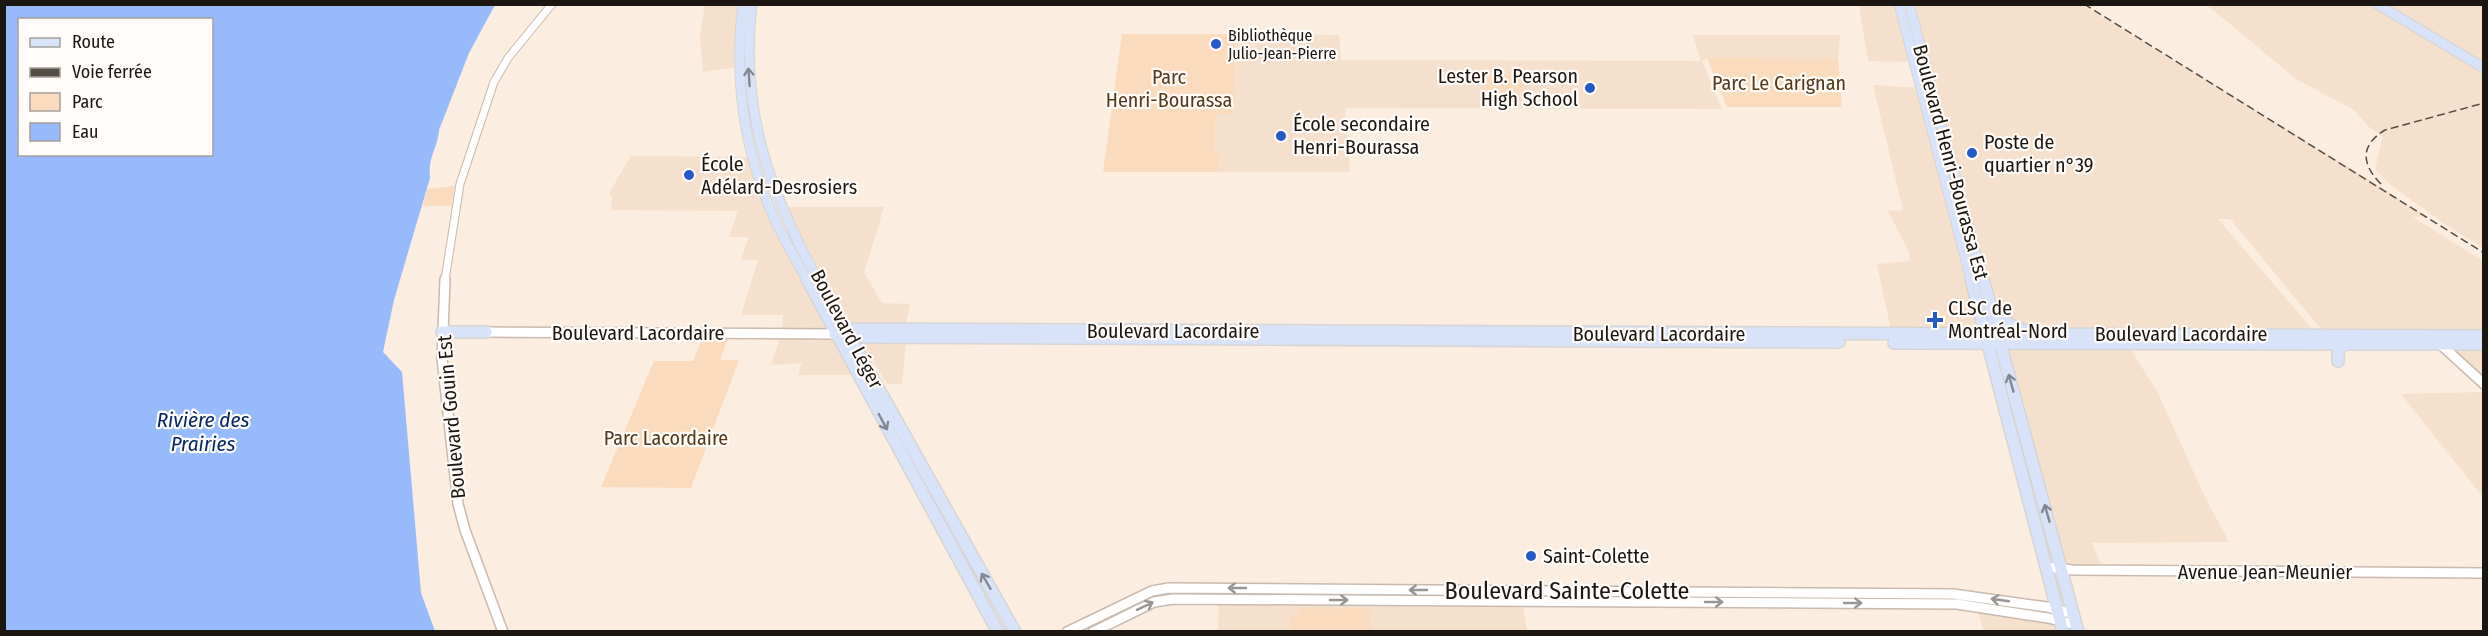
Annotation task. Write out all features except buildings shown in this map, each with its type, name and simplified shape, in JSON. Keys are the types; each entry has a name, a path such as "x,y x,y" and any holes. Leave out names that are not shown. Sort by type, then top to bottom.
{"main road":[{"name":"Boulevard Léger","path":"743,4 738,67 744,123 754,165 777,224 844,333 1015,632"},
{"name":"Boulevard Léger","path":"752,4 748,44 750,92 762,157 786,217 998,632"},
{"name":"Boulevard Henri-Bourassa Est","path":"1899,4 1993,338 2077,623"},
{"name":"Boulevard Henri-Bourassa Est","path":"1909,4 1991,306 1993,338 2060,620"},
{"path":"2377,4 2484,68"},
{"path":"1991,306 2002,321 2022,331 2042,334"},
{"name":"Boulevard Lacordaire","path":"442,332 486,332"},
{"name":"Boulevard Lacordaire","path":"844,333 1993,338 2343,344 2484,336"},
{"name":"Boulevard Lacordaire","path":"1993,338 2042,334 2436,339 2484,344"},
{"path":"2338,361 2338,351 2343,344"}],"street":[{"name":"Boulevard Gouin Est","path":"503,632 465,530 458,504 444,392 442,332 445,281 460,184 494,82 502,67 552,4"},
{"name":"Boulevard Lacordaire","path":"486,332 844,333"},
{"path":"2436,339 2484,384"},
{"name":"Avenue Jean-Meunier","path":"2047,567 2484,573"},
{"name":"Boulevard Sainte-Colette","path":"1067,632 1147,593 1169,588 1942,594 1975,596 2060,620"},
{"name":"Boulevard Sainte-Colette","path":"1093,632 1154,602 1173,599 1957,604 2077,623"}],"shaded area":[{"path":"2081,4 2381,187 2425,216 2413,217 2483,261 2483,329 2321,329 2230,219 2218,219 2317,335 1998,334 1909,5"},
{"path":"705,5 744,5 738,67 703,72 700,34"},
{"path":"1859,5 1899,5 1914,62 1868,61"},
{"path":"2207,5 2483,5 2483,248 2443,223 2391,185 2375,169 2383,137 2370,128 2354,110 2296,79"},
{"path":"1236,34 1339,35 1341,60 1701,61 1693,35 1840,35 1838,59 1708,58 1702,61 1722,109 1345,108 1350,172 1218,172 1220,154 1214,154 1216,114 1233,113"},
{"path":"1873,85 1921,88 1986,334 1892,335 1877,264 1910,261 1909,252 1888,211 1903,210"},
{"path":"631,156 751,157 771,212 858,375 798,375 802,363 771,365 782,333 783,315 741,315 758,260 741,260 749,237 729,237 738,211 611,210 612,196 609,193"},
{"path":"782,207 884,207 864,273 882,303 910,304 904,330 852,325"},
{"path":"906,341 902,384 887,384 863,343"},
{"path":"2000,343 2127,344 2157,391 2204,495 2229,542 2092,543 2103,570 2063,569"},
{"path":"2483,344 2483,384 2445,350"},
{"path":"2484,392 2483,497 2401,394"},
{"path":"1219,599 1522,601 1527,631 1218,632"},
{"path":"1977,606 2060,621 2063,631 1983,631"}],"green space":[{"name":"Parc Henri-Bourassa","path":"1122,34 1236,34 1233,114 1216,114 1214,153 1220,154 1218,172 1103,172"},
{"name":"Parc Le Carignan","path":"1707,58 1838,59 1842,107 1727,107"},
{"path":"1480,75 1521,75 1526,91 1484,92"},
{"path":"455,186 451,206 423,206 427,189"},
{"name":"Parc Lacordaire","path":"702,338 728,339 720,360 739,360 691,488 601,487 654,361 693,361"},
{"path":"1369,608 1371,631 1290,631 1290,615 1299,615 1298,609"}],"water":[{"name":"Rivière des Prairies","path":"4,5 495,5 469,53 439,130 431,158 430,178 394,300 383,352 402,372 421,593 435,631 5,631"}],"railway":[{"path":"2084,4 2484,253"},
{"path":"2381,184 2374,177 2366,155 2367,148 2377,136 2385,130 2484,103"}],"place":[{"name":"Bibliothèque Julio-Jean-Pierre","path":"1216,44"},
{"name":"Lester B. Pearson High School","path":"1590,88"},
{"name":"École secondaire Henri-Bourassa","path":"1281,136"},
{"name":"Poste de quartier n°39","path":"1972,153"},
{"name":"École Adélard-Desrosiers","path":"689,175"},
{"name":"CLSC de Montréal-Nord","path":"1935,320"},
{"name":"Saint-Colette","path":"1531,556"}]}
